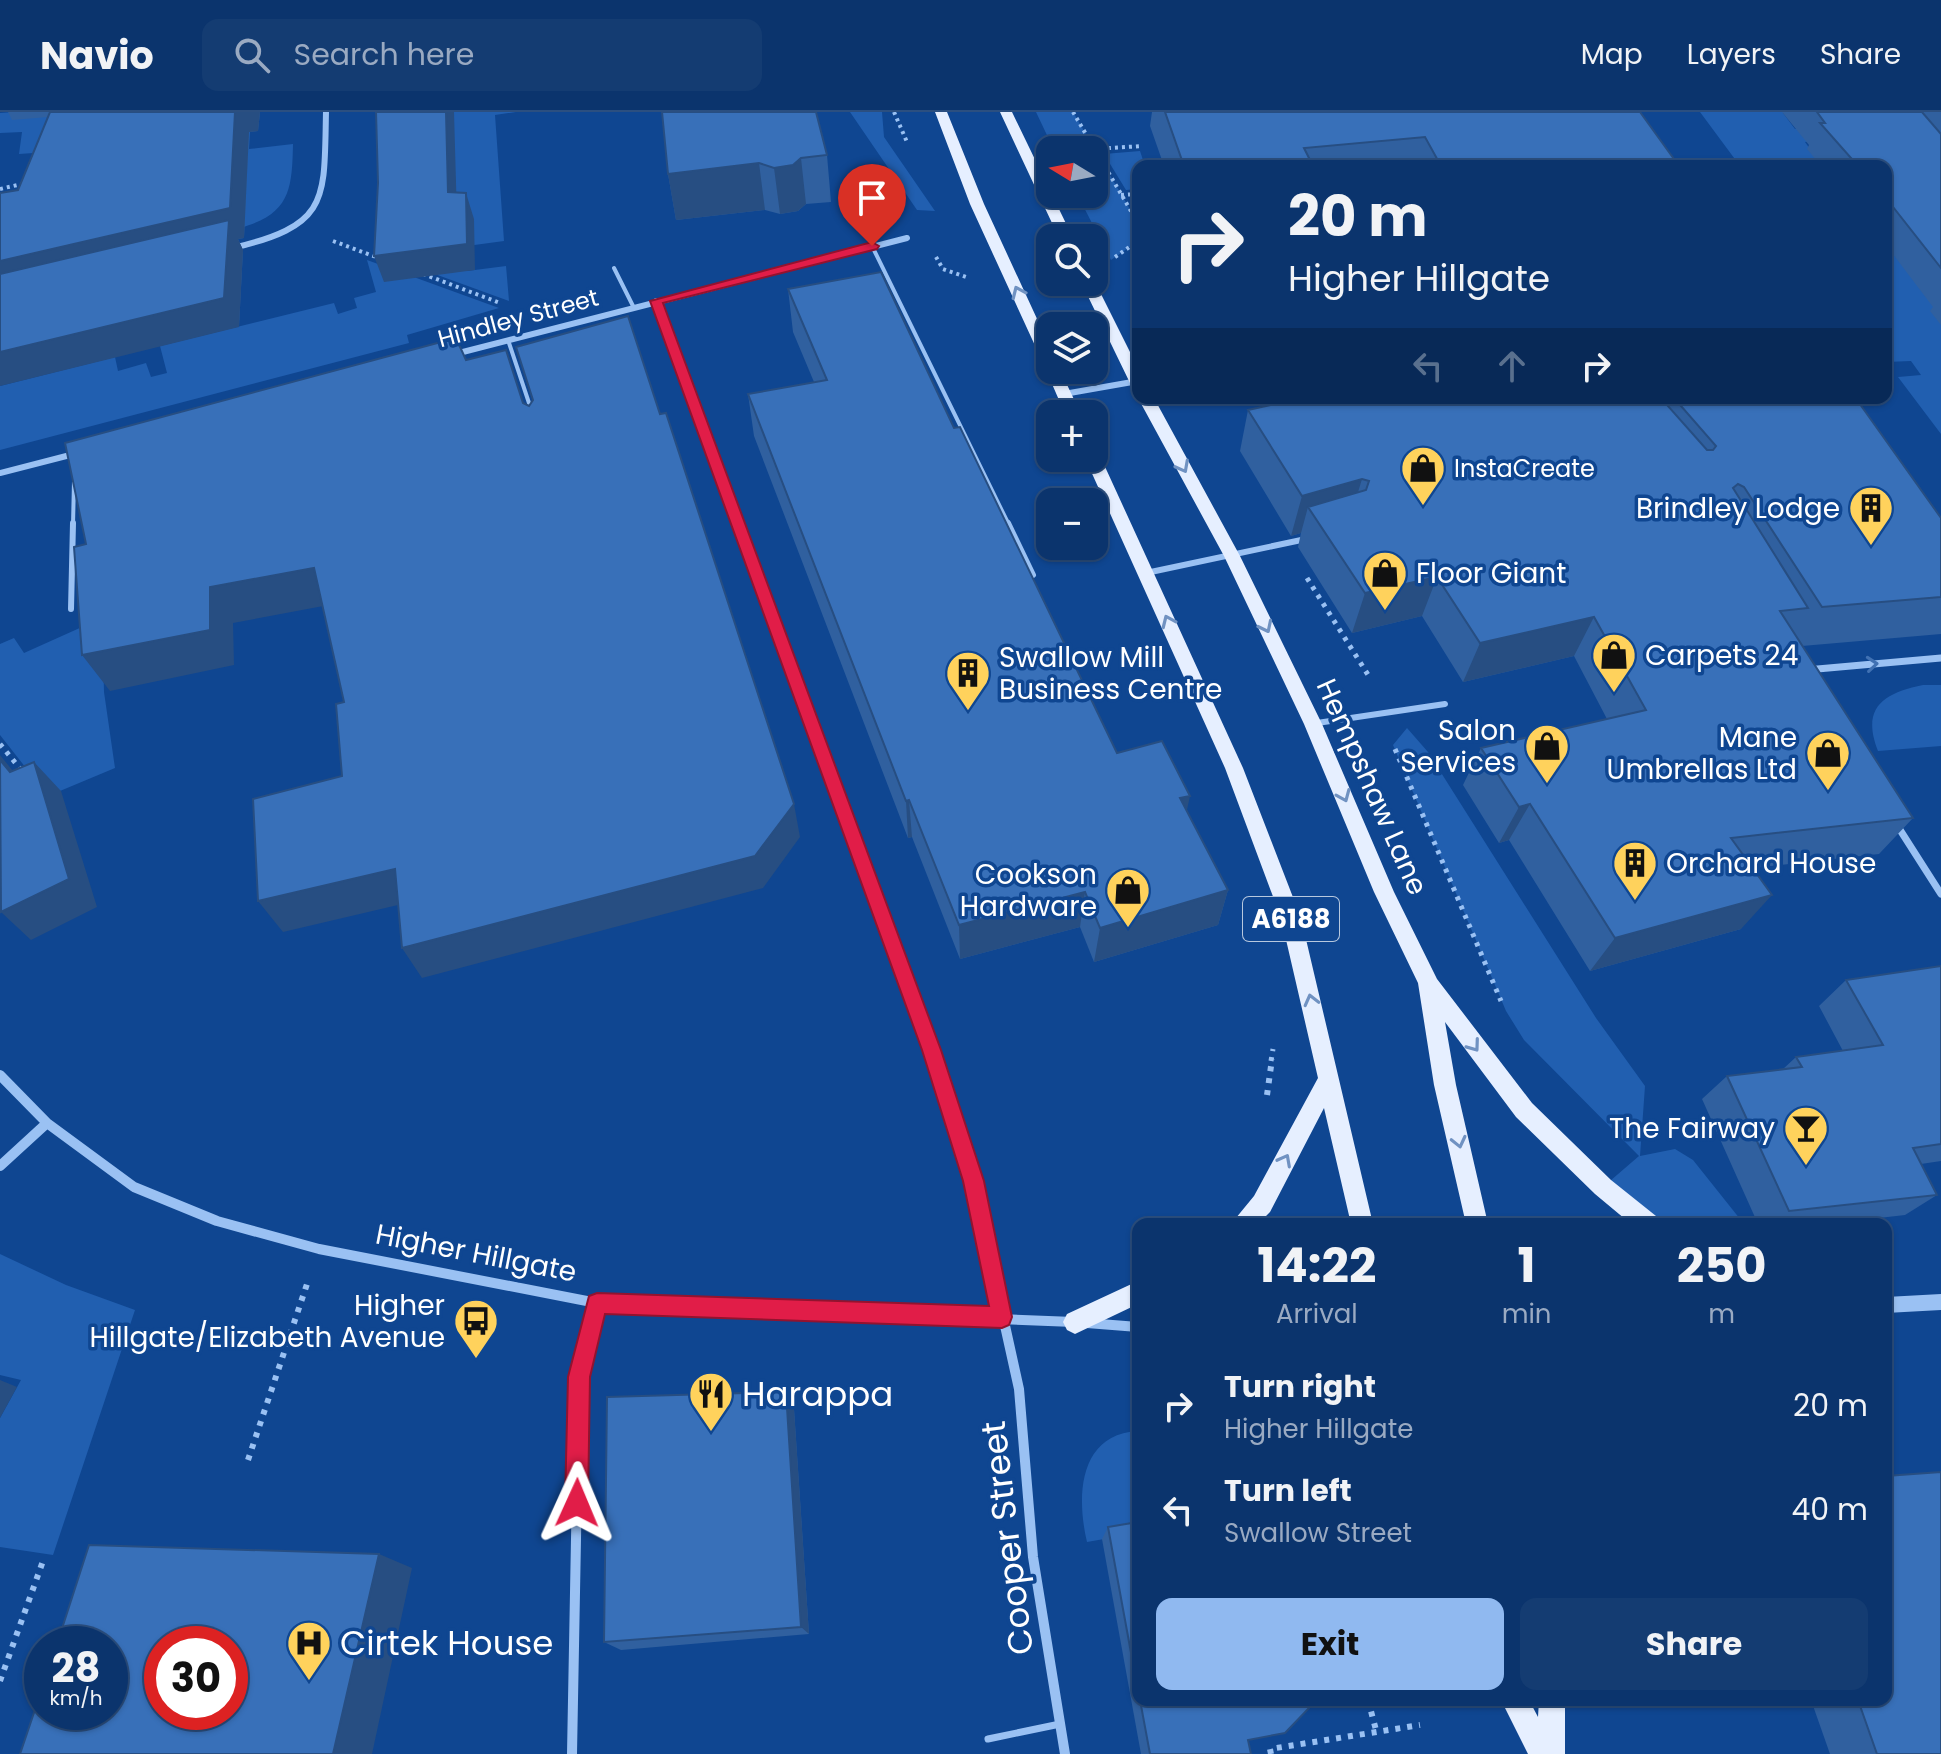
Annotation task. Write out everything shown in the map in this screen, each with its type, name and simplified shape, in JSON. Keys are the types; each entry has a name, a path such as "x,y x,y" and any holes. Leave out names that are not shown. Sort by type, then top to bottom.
{"main road":[{"path":"941,112 977,204 1036,333"},
{"path":"1006,112 1059,224"},
{"path":"1095,296 1132,370"},
{"path":"1059,384 1067,400"},
{"name":"Hempshaw Lane","path":"1149,404 1232,556 1313,724 1384,892 1428,983 1445,1085 1476,1218"},
{"name":"A6188","path":"1099,472 1234,768 1291,918 1361,1218"},
{"path":"1428,983 1524,1110 1603,1187 1641,1218"},
{"path":"1248,1218 1262,1204 1330,1076"},
{"path":"1075,1322 1132,1295"},
{"path":"1517,1706 1543,1754"},
{"path":"1551,1754 1552,1706"}],"street":[{"path":"223,251 276,236 309,213 319,202 324,189 326,112"},
{"name":"Hindley Street","path":"448,356 907,238"},
{"name":"Cooper Street","path":"656,301 931,1050 973,1181 1019,1389 1033,1557 1065,1754"},
{"path":"1064,394 1132,383"},
{"path":"0,473 89,450"},
{"path":"1810,684 1802,671 1941,658"},
{"path":"1888,811 1941,894"},
{"name":"Higher Hillgate","path":"0,1075 47,1123 134,1187 217,1221 319,1249 597,1303 1002,1317 1132,1327"},
{"path":"0,1166 47,1123"},
{"path":"1892,1305 1941,1302"},
{"path":"572,1754 579,1377 597,1303"}],"lane":[{"path":"872,246 1033,575"},
{"path":"614,268 633,306"},
{"path":"508,340 536,426"},
{"path":"74,454 74,465"},
{"path":"71,609 74,477"},
{"path":"1146,573 1322,534"},
{"path":"1796,661 1802,671"},
{"path":"1313,724 1445,704"},
{"path":"988,1739 1060,1724"}],"path":[{"path":"1073,112 1087,136"},
{"path":"1108,148 1142,146"},
{"path":"1108,173 1132,213"},
{"path":"0,189 27,183"},
{"path":"1121,195 1132,194"},
{"path":"325,238 385,260"},
{"path":"1111,260 1132,245"},
{"path":"415,271 535,315 546,330"},
{"path":"1306,575 1375,685"},
{"path":"1400,737 1393,745 1506,1011"},
{"path":"0,744 24,774"},
{"path":"1267,1098 1274,1042"},
{"path":"248,1460 319,1249"},
{"path":"0,1681 43,1561"},
{"path":"1370,1706 1376,1730"},
{"path":"1271,1754 1270,1749 1420,1725"}],"shaded area":[{"path":"452,112 516,112 495,115 504,241 467,246 467,271 506,266 509,301 377,253 457,219"},
{"path":"850,112 882,112 884,137 935,211 917,210"},
{"path":"1036,112 1073,112 1087,136 1047,136"},
{"path":"1700,112 1791,112 1783,113 1795,129 1808,129 1818,141 1805,142 1810,149 1828,160 1736,160"},
{"path":"0,113 73,115 63,151 19,154 22,132 0,133"},
{"path":"250,132 249,149 293,144 291,175 285,198 278,207 257,222 240,228 246,172 0,195 203,136"},
{"path":"1140,151 1143,160 1132,160 1132,190 1126,190 1108,161 1108,154"},
{"path":"1108,172 1132,213 1132,245 1111,260 1108,254 1108,224 1092,224 1084,208 1108,208"},
{"path":"1892,250 1941,295 1941,434 1898,377 1921,375 1911,361 1892,362"},
{"path":"367,260 499,308 407,335 409,343 0,450 0,386 115,357 118,371 146,363 151,377 167,373 160,346 334,303 338,314 357,308 354,298 376,292"},
{"path":"102,618 104,692 115,768 48,796 0,735 0,644 14,638 24,653"},
{"path":"1923,685 1941,685 1941,746 1878,751 1872,724 1879,705 1897,693"},
{"path":"1407,728 1428,752 1596,1018 1645,1086 1640,1156 1675,1149 1693,1160 1739,1218 1641,1218 1603,1187 1639,1156 1524,1040 1506,1011 1393,745"},
{"path":"0,1254 66,1285 135,1310 53,1555 0,1547 0,1418 21,1380 0,1375"},
{"path":"1132,1432 1132,1534 1087,1542 1082,1506 1086,1470 1093,1455 1104,1443 1118,1435"}],"building":[{"path":"50,112 235,112 230,208 0,261 0,193 18,190"},
{"path":"376,112 446,112 448,192 466,193 467,244 374,256 378,183"},
{"path":"662,112 816,112 827,155 801,158 793,165 774,168 759,163 668,174"},
{"path":"1165,112 1640,112 1675,160 1438,160 1425,137 1304,148 1310,160 1182,160"},
{"path":"1817,112 1922,112 1941,134 1941,268 1892,206 1892,160 1853,160 1820,123 1825,123"},
{"path":"229,220 224,298 0,352 0,274"},
{"path":"881,272 954,428 960,427 1117,753 1162,741 1190,796 1180,798 1228,890 1100,928 1085,892 959,925 909,800 906,801 748,394 827,380 788,289"},
{"path":"628,316 660,414 666,413 794,804 755,856 402,948 395,869 258,901 253,799 342,776 336,704 344,702 314,568 210,587 210,630 82,655 74,547 86,544 65,443 456,338 466,360 506,350 523,403 529,406 533,400 516,347"},
{"path":"1276,404 1666,404 1707,450 1713,450 1716,446 1679,404 1860,404 1941,518 1941,597 1822,607 1744,487 1738,484 1733,488 1808,608 1780,611 1913,818 1731,838 1772,895 1615,938 1530,804 1519,807 1481,748 1646,710 1594,617 1480,643 1437,577 1365,593 1308,507 1366,490 1369,481 1362,479 1302,496 1248,410"},
{"path":"0,760 10,772 34,762 69,879 1,912"},
{"path":"1941,966 1941,1144 1913,1148 1937,1195 1789,1211 1727,1076 1802,1067 1796,1057 1883,1045 1846,980"},
{"path":"786,1392 801,1627 604,1642 607,1397"},
{"path":"1941,1472 1941,1754 1877,1754 1860,1706 1892,1706 1892,1476"},
{"path":"1132,1523 1132,1658 1108,1527"},
{"name":"Cirtek House","path":"89,1545 379,1554 333,1754 20,1754 28,1730 128,1730 128,1626 63,1626"},
{"path":"1141,1706 1311,1706 1285,1733 1248,1740 1251,1754 1150,1754"}],"place":[{"name":"InstaCreate","path":"1423,507"},
{"name":"Brindley Lodge","path":"1871,547"},
{"name":"Floor Giant","path":"1385,612"},
{"name":"Carpets 24","path":"1614,694"},
{"name":"Swallow Mill Business Centre","path":"968,712"},
{"name":"Salon Services","path":"1547,785"},
{"name":"Mane Umbrellas Ltd","path":"1828,792"},
{"name":"Orchard House","path":"1635,902"},
{"name":"Cookson Hardware","path":"1128,929"},
{"name":"The Fairway","path":"1806,1167"},
{"name":"Higher Hillgate/Elizabeth Avenue","path":"476,1360"},
{"name":"Harappa","path":"711,1433"},
{"name":"Cirtek House","path":"309,1682"}],"route":[{"path":"577,1503 579,1377 597,1303 747,1311 1002,1317 973,1181 931,1050 656,301 872,246"}]}
